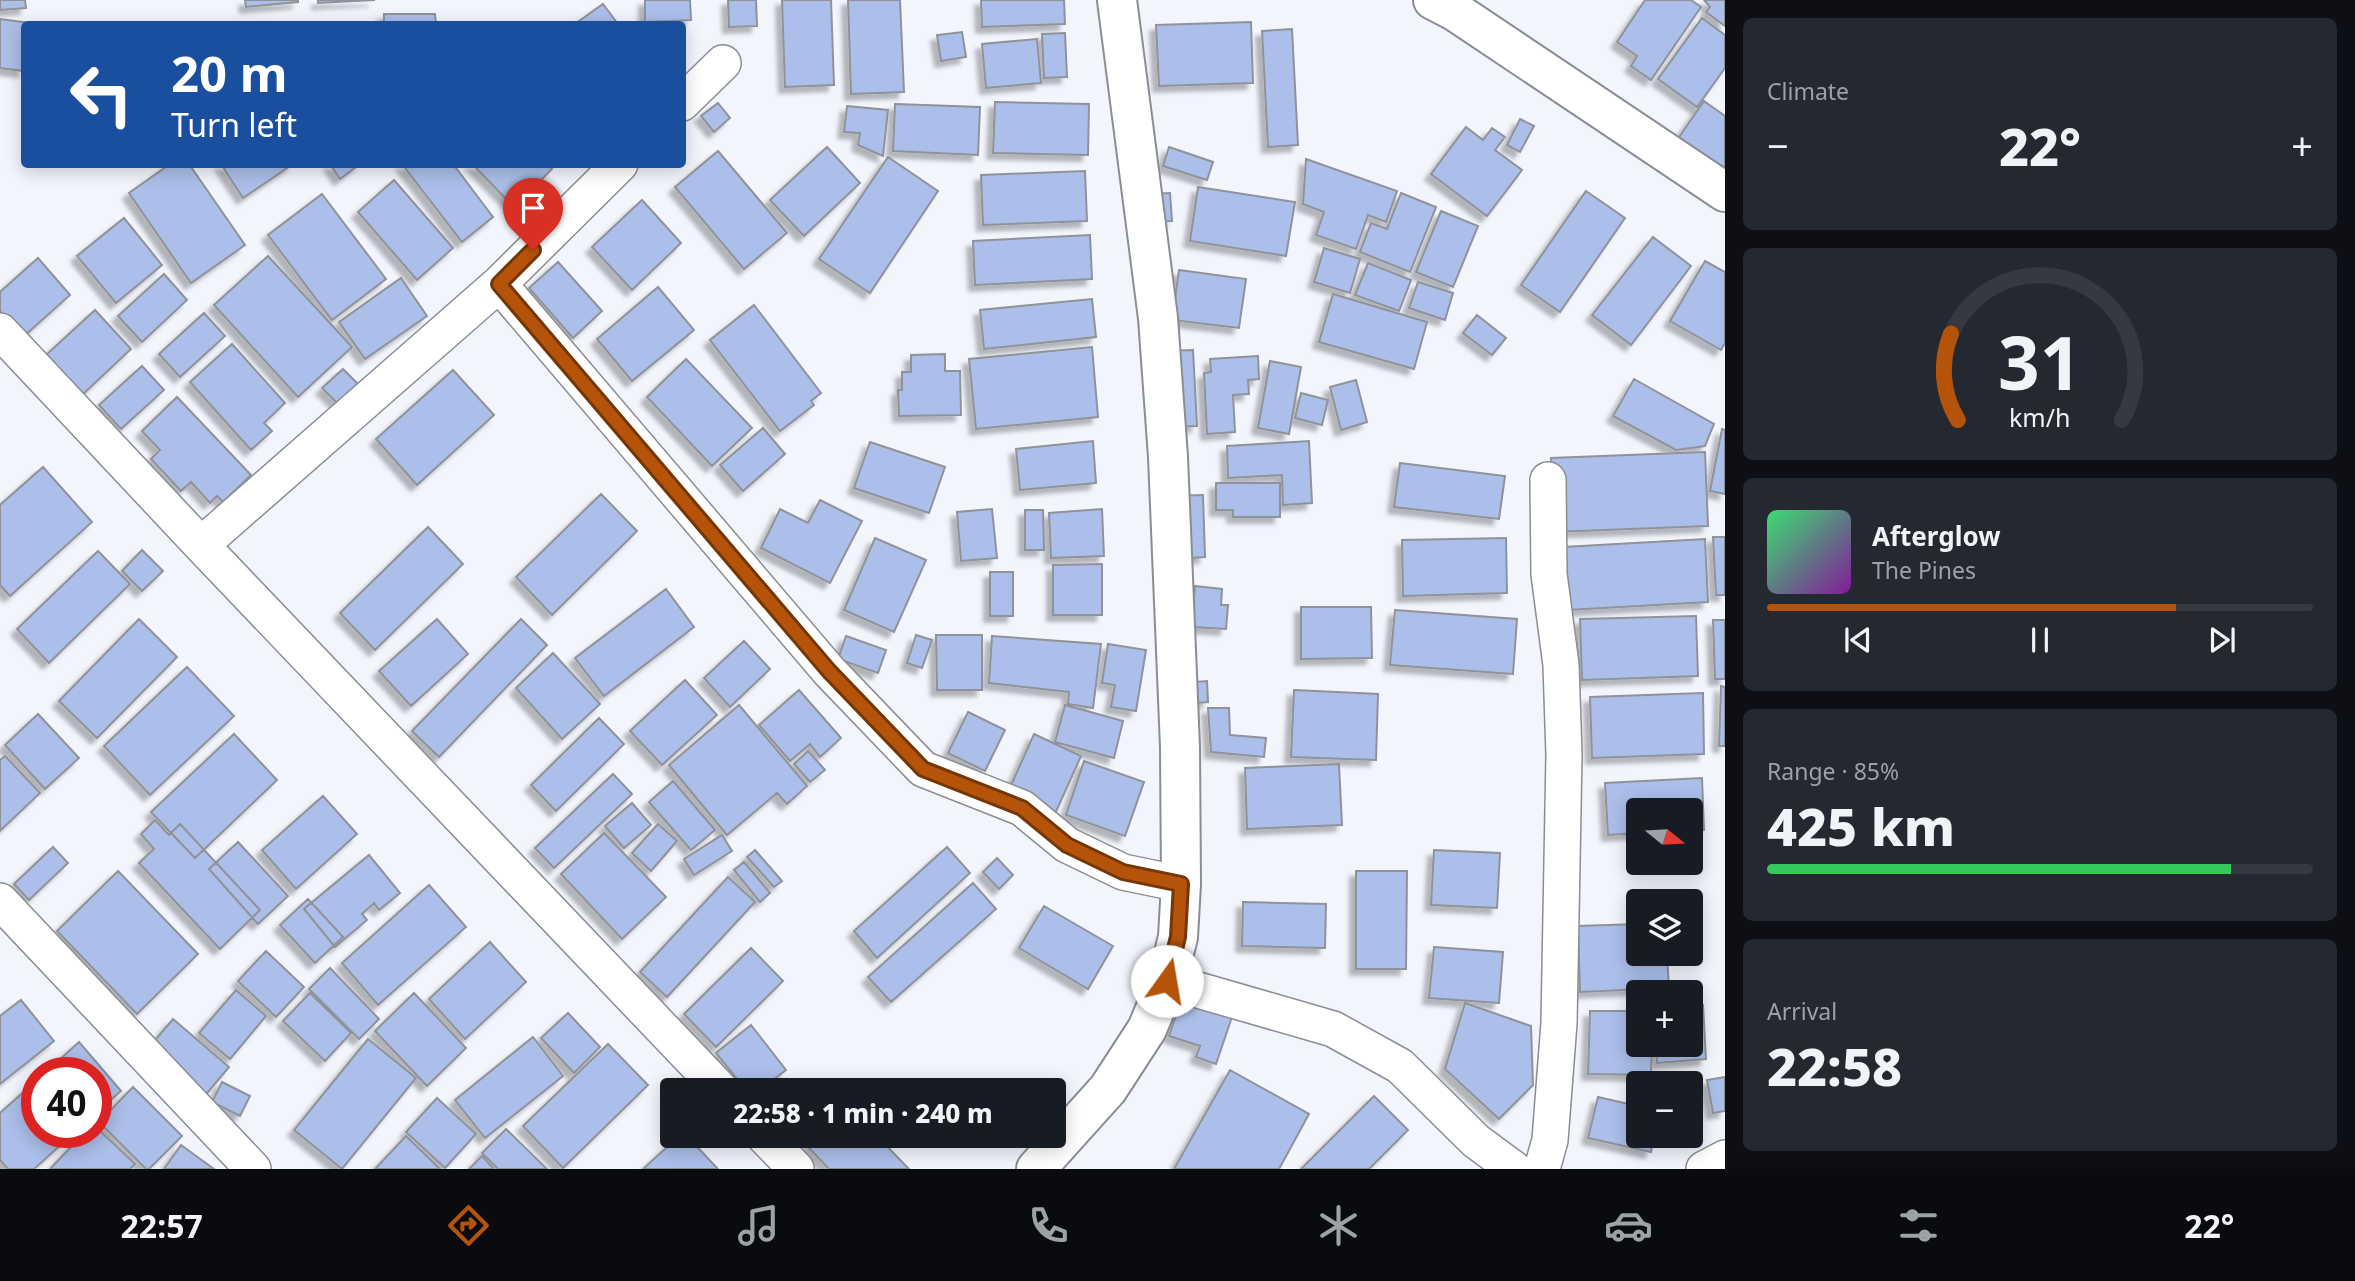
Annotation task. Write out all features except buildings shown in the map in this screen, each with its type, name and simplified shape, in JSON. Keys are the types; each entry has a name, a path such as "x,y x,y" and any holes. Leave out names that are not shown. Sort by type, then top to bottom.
{"street":[{"path":"1036,1169 1108,1089 1147,1030 1167,981 1178,937 1181,884 1180,733 1168,457 1158,318 1117,0"},
{"path":"1433,0 1456,12 1725,192"},
{"path":"686,99 723,62"},
{"path":"201,545 499,284 616,168"},
{"path":"499,284 829,671 923,769 1022,808 1067,845 1123,872 1181,884"},
{"path":"0,331 710,1078"},
{"path":"1542,1169 1550,1140 1556,1080 1564,755 1561,665 1549,575 1548,481"},
{"path":"0,901 253,1169"},
{"path":"1167,981 1332,1029 1400,1066 1476,1141 1514,1169"},
{"path":"776,1148 796,1169"},
{"path":"1704,1169 1725,1157"}],"route":[{"path":"533,250 499,284 829,671 923,769 1022,808 1067,845 1123,872 1181,884 1178,937 1167,981"}]}
